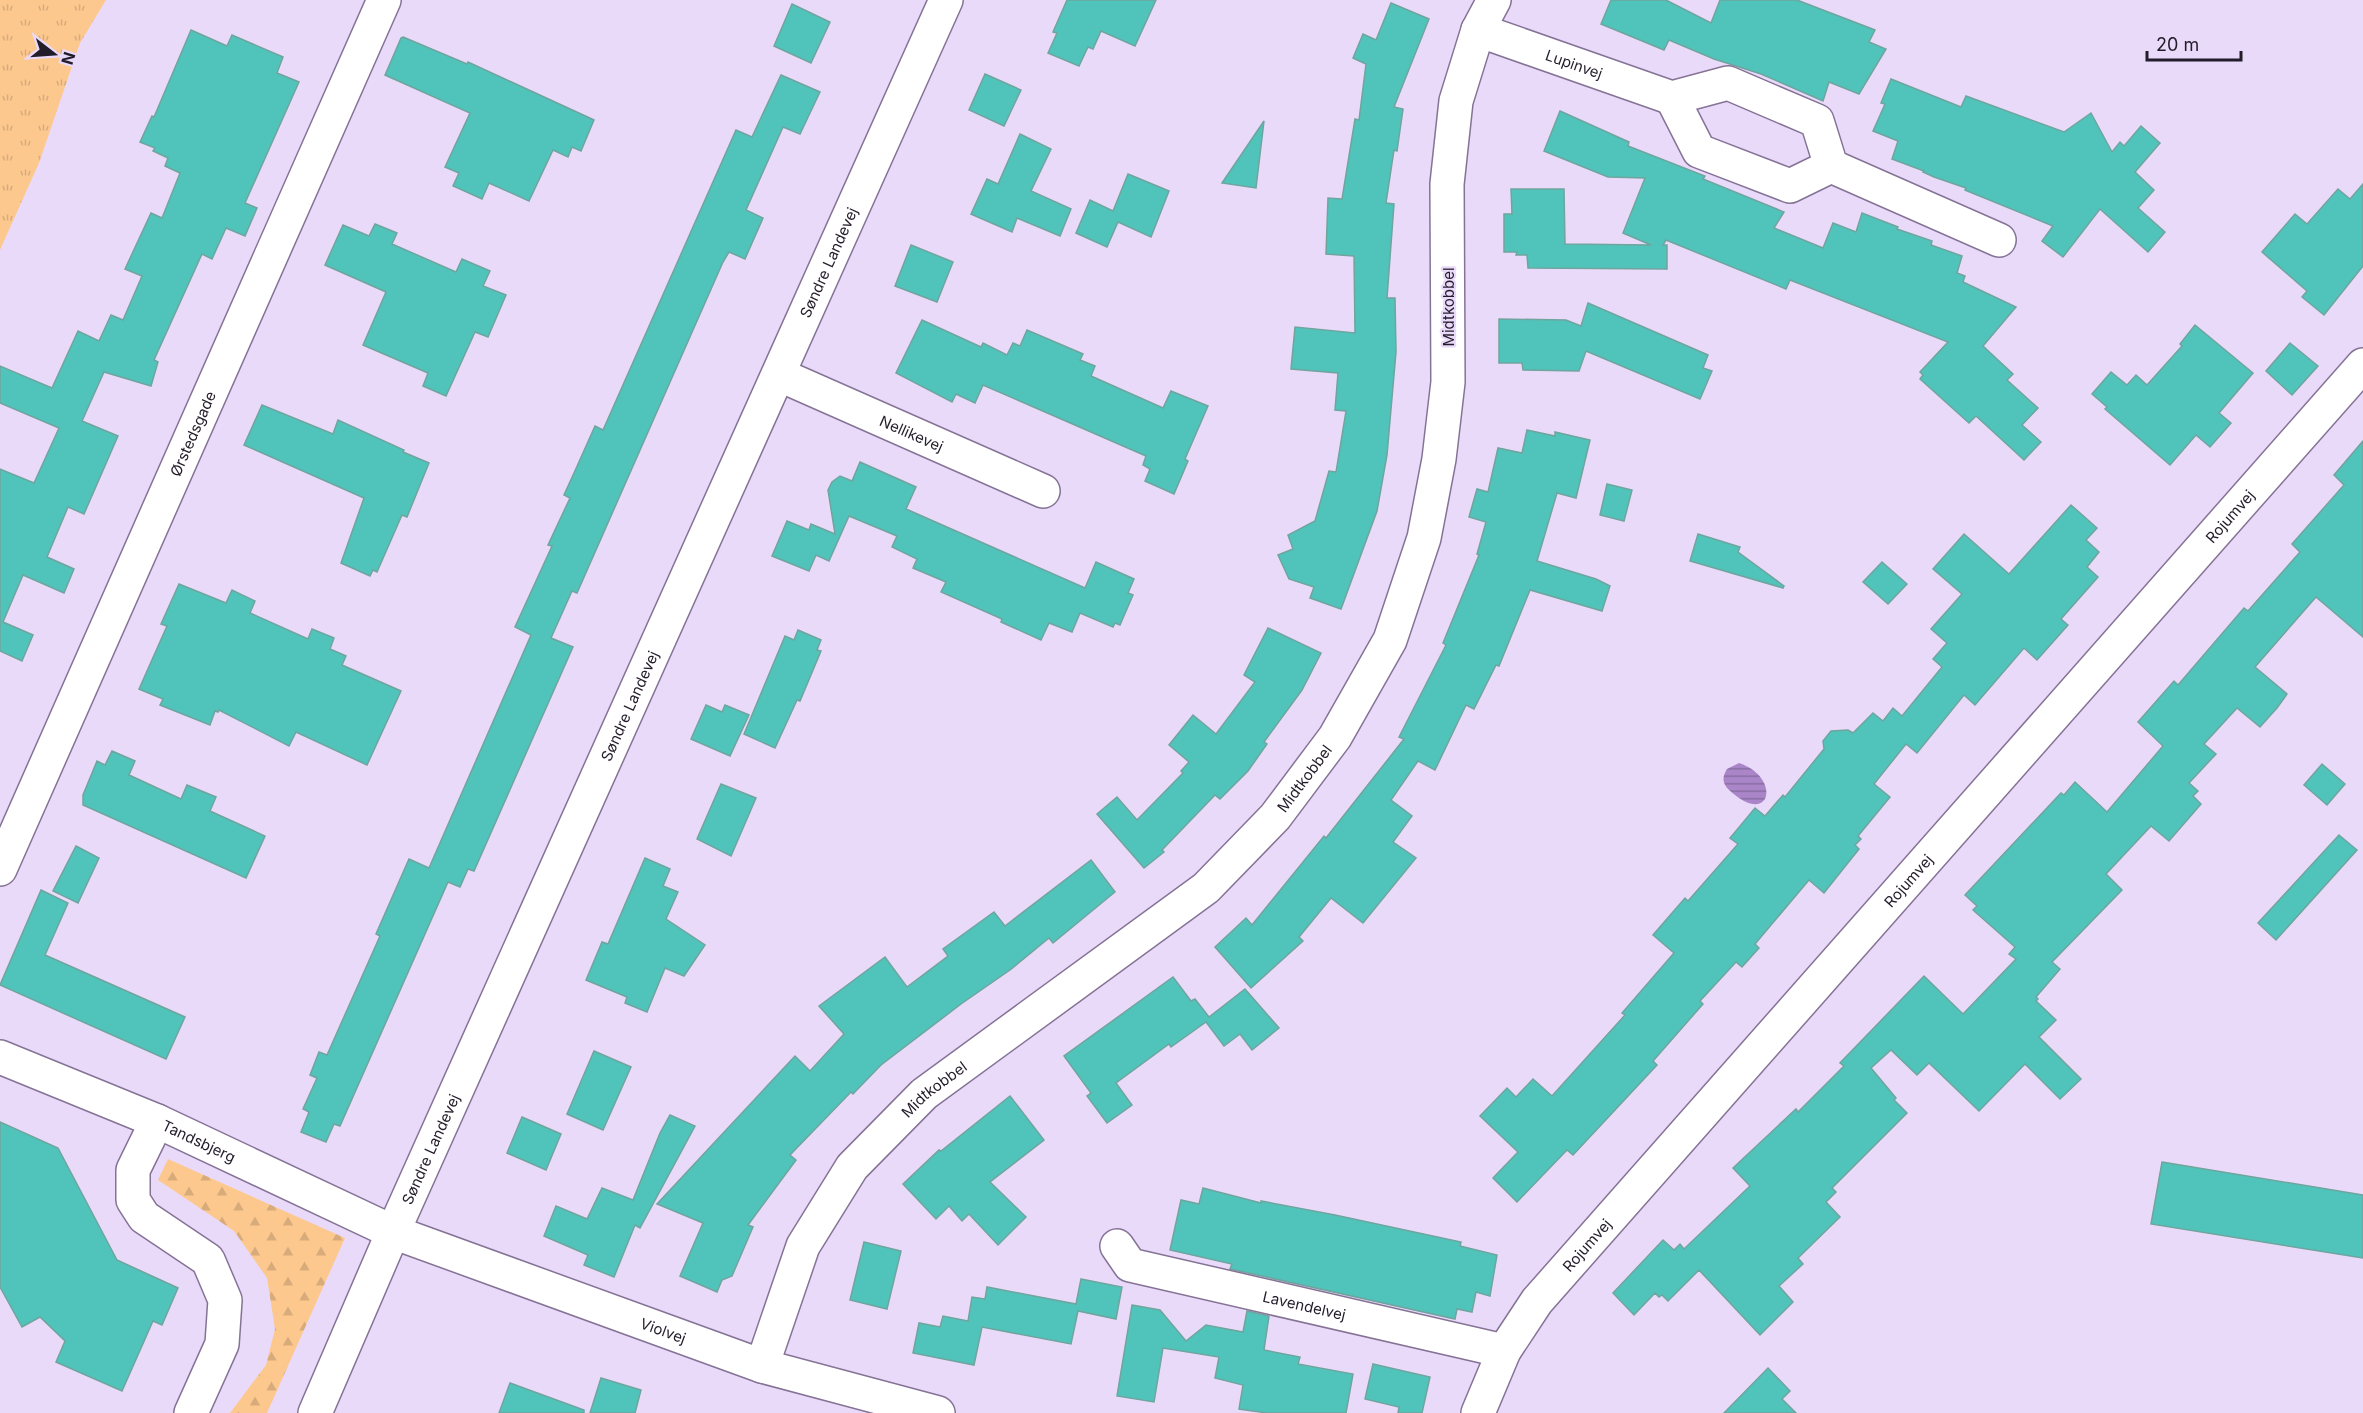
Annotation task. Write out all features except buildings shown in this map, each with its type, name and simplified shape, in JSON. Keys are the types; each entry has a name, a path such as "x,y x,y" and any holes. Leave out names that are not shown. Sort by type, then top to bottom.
{"street":[{"name":"Ørstedsgade","path":"0,870 384,0"},
{"name":"Søndre Landevej","path":"315,1413 393,1232 780,375 946,0"},
{"name":"Midtkobbel","path":"762,1366 803,1246 852,1167 924,1094 1206,888 1275,817 1328,746 1390,640 1424,538 1439,459 1448,382 1447,184 1456,101 1478,30 1494,0"},
{"name":"Lupinvej","path":"1478,30 1672,98"},
{"path":"1831,166 1790,186 1699,151 1672,98 1728,83 1778,104 1817,121 1831,166 1999,240"},
{"name":"Rojumvej","path":"1478,1413 1504,1351 1537,1301 2363,364"},
{"name":"Nellikevej","path":"780,375 1043,491"},
{"name":"Tandsbjerg","path":"0,1057 157,1121 393,1232"},
{"path":"157,1121 133,1170 133,1200 144,1216 208,1260 225,1300 222,1344 191,1413"},
{"name":"Violvej","path":"393,1232 762,1366 938,1413"},
{"name":"Lavendelvej","path":"1117,1246 1130,1265 1504,1351"}],"green space":[{"path":"0,0 106,0 80,43 39,163 0,250"},
{"path":"168,1159 345,1238 267,1413 230,1413 266,1365 275,1329 267,1278 234,1231 158,1180"}],"shaded area":[{"path":"1739,763 1753,770 1761,779 1766,788 1766,796 1762,802 1754,804 1743,801 1725,785 1724,777 1727,769"}]}
